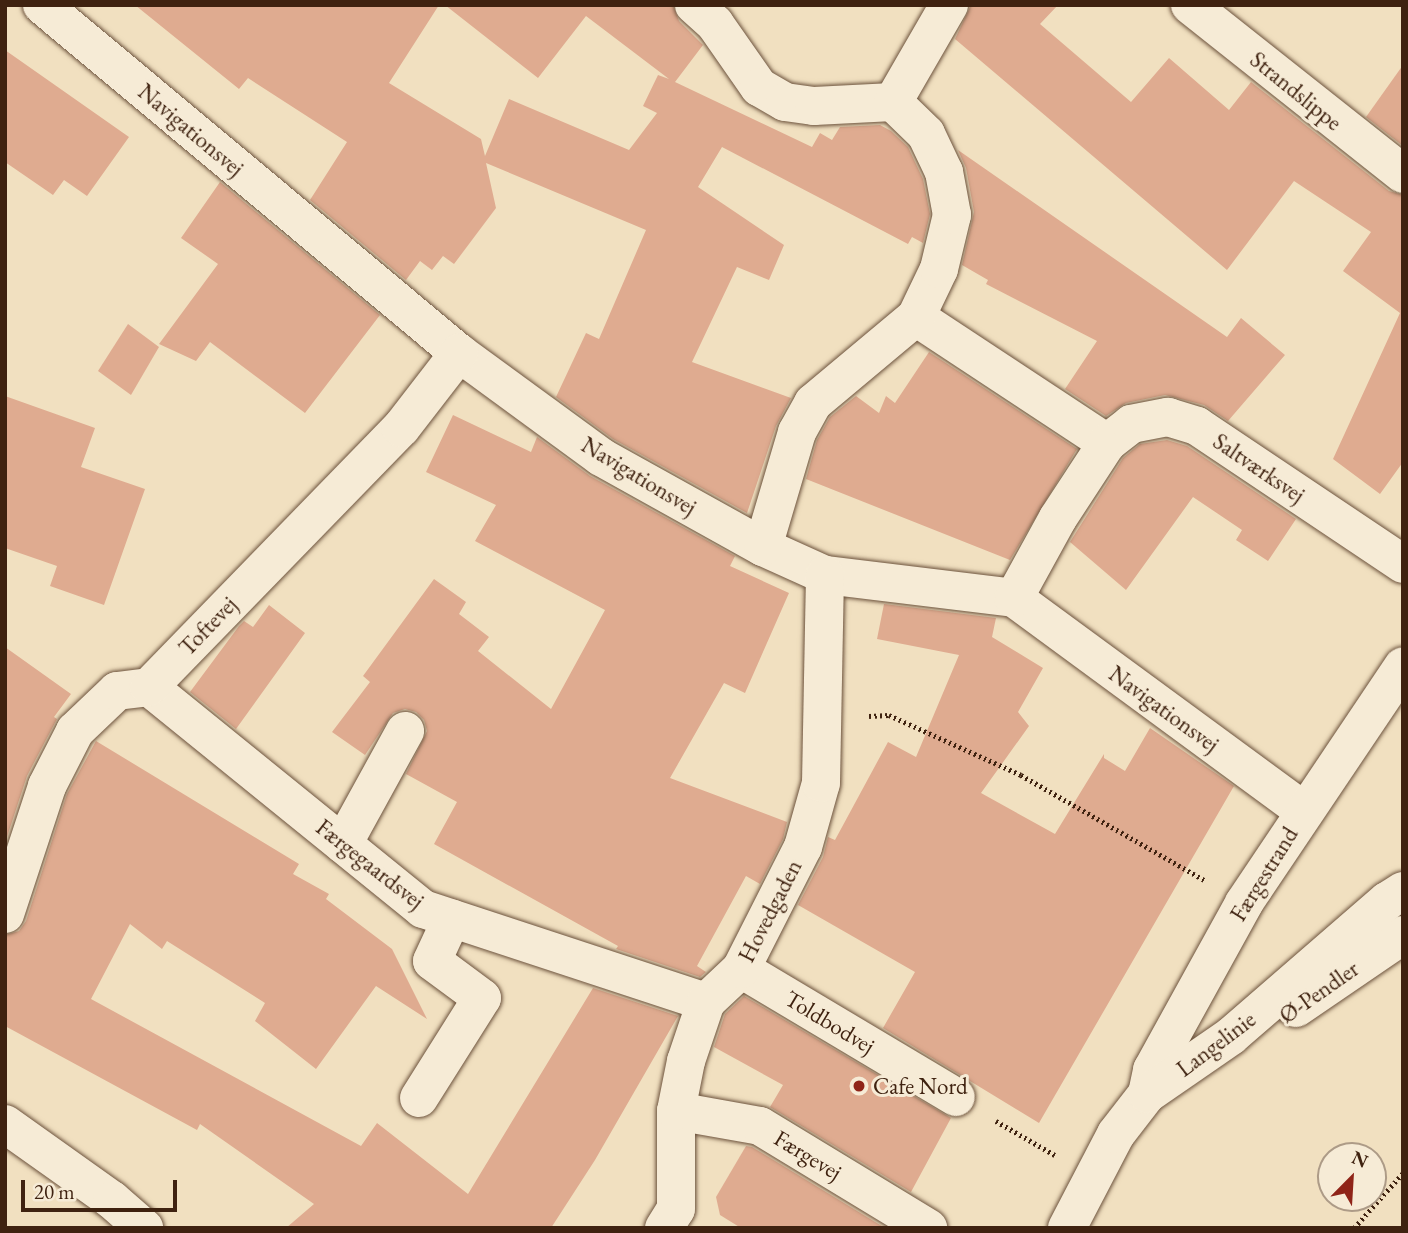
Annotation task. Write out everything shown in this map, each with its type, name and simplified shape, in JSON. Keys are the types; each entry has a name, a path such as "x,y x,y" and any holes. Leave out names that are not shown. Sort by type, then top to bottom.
{"street":[{"name":"Navigationsvej","path":"42,5 459,353 601,457 763,547 825,575 1014,598 1304,811"},
{"path":"694,5 715,24 759,87 785,102 814,106 893,102 926,134 943,173 951,215 939,269 916,317 813,403 797,432 763,547"},
{"path":"893,102 949,5"},
{"name":"Strandslippe","path":"1191,5 1403,174"},
{"path":"916,317 1107,443"},
{"name":"Toftevej","path":"149,687 401,428 459,353"},
{"name":"Saltværksvej","path":"1014,598 1058,517 1107,443 1131,424 1168,417 1197,426 1403,564"},
{"name":"Hovedgaden","path":"664,1228 676,1209 676,1111 685,1061 706,1002 741,969 803,846 821,783 825,575"},
{"name":"Færgestrand","path":"1147,1094 1152,1070 1244,903 1403,666"},
{"path":"5,914 47,786 75,731 117,691 149,687"},
{"name":"Færgegaardsvej","path":"149,687 423,909 706,1002"},
{"path":"342,844 405,731"},
{"name":"Langelinie","path":"1067,1228 1116,1134 1147,1094 1231,1036 1387,901 1403,891"},
{"path":"419,1098 482,998 432,961 452,918"},
{"name":"Ø-Pendler","path":"1231,1036 1273,1024 1403,935"},
{"name":"Toldbodvej","path":"741,969 956,1097"},
{"name":"Færgevej","path":"676,1111 760,1126 928,1228"},
{"path":"5,1124 113,1200 144,1228"}],"path":[{"path":"824,716 889,715 1021,775 1244,903"},
{"path":"956,1097 1062,1159"},
{"path":"1354,1228 1403,1173"}],"building":[{"path":"135,5 439,5 389,83 481,139 485,156 509,99 629,150 657,113 643,106 658,75 669,79 586,16 538,78 445,5 673,5 679,21 703,45 675,82 812,147 820,133 832,140 840,127 880,125 908,147 923,179 930,214 923,243 912,237 908,244 722,147 698,187 784,245 769,280 737,267 692,362 791,398 776,426 747,513 613,439 556,397 586,333 599,339 646,230 486,163 496,208 454,264 443,256 432,270 420,261 406,280 310,200 347,142 248,78 239,89"},
{"path":"971,5 1058,5 1040,24 1131,102 1169,58 1229,110 1251,82 1389,191 1403,195 1403,462 1380,494 1333,459 1400,313 1343,271 1371,232 1294,181 1227,270 955,39"},
{"path":"5,50 129,137 87,196 64,180 53,195 5,162"},
{"path":"1403,65 1403,146 1366,117"},
{"path":"958,150 1227,337 1241,318 1285,355 1228,421 1204,405 1165,395 1126,403 1106,416 1065,389 1097,341 986,284 988,280 962,265 974,212 966,168"},
{"path":"220,182 380,315 305,413 210,342 196,361 159,344 218,264 181,238"},
{"path":"128,324 159,347 131,395 98,371"},
{"path":"929,352 1077,449 1010,560 806,479 817,440 830,417 856,396 879,413 886,396 895,403"},
{"path":"5,396 95,428 81,467 145,489 104,605 50,586 57,566 5,548"},
{"path":"453,415 531,452 537,437 590,476 735,556 730,566 789,593 745,693 724,683 670,778 787,822 783,839 760,884 746,876 697,966 706,972 700,977 616,949 618,946 434,844 457,802 406,774 427,731 424,720 416,712 405,709 393,713 365,755 332,732 370,682 363,676 434,579 466,602 459,614 489,637 478,651 551,709 605,610 475,541 496,505 426,472"},
{"path":"1167,440 1187,446 1296,519 1268,561 1236,540 1242,530 1193,497 1126,590 1070,542 1123,458 1140,444"},
{"path":"884,604 996,618 992,637 1043,668 1018,712 1029,726 981,793 1055,834 1104,754 1104,758 1125,771 1150,728 1234,786 1039,1123 883,1028 915,972 798,905 823,857 828,837 835,840 888,742 916,757 959,655 877,639"},
{"path":"269,605 305,633 236,729 190,692 239,626 244,621 253,627"},
{"path":"5,647 71,694 54,717 57,719 27,776 5,843"},
{"path":"96,741 299,864 293,874 329,894 326,899 392,949 427,1019 376,986 316,1069 255,1021 265,1003 167,941 162,949 130,924 91,999 361,1146 377,1123 468,1194 593,988 678,1016 595,1160 551,1228 286,1228 314,1204 200,1124 197,1130 5,1026 5,935 19,931 26,921 67,794"},
{"path":"744,996 951,1118 911,1192 770,1107 783,1085 714,1047 725,1014"},
{"path":"746,1146 752,1147 885,1228 741,1228 720,1215 716,1197"}],"place":[{"name":"Cafe Nord","path":"859,1086"}]}
